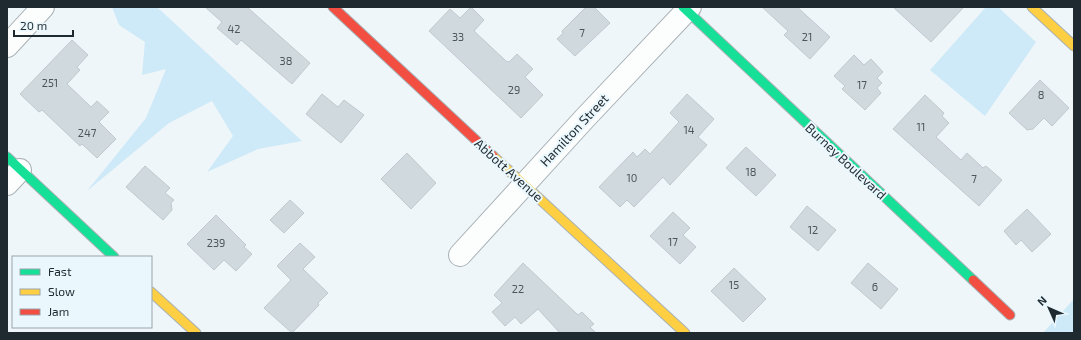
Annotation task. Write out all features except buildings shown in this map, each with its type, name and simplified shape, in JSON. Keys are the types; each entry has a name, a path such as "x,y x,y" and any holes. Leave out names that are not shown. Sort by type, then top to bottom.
{"street":[{"path":"7,46 43,7"},
{"name":"Abbott Avenue","path":"333,7 444,112 685,333"},
{"path":"1032,7 1074,46"},
{"name":"Hamilton Street","path":"460,255 687,8"},
{"name":"Burney Boulevard","path":"687,8 1010,315"},
{"path":"11,170 113,256"},
{"path":"152,293 196,333"}],"shaded area":[{"path":"112,7 157,7 302,141 258,149 207,172 233,136 212,101 169,123 87,191 146,118 166,69 142,75 145,42 119,25"},
{"path":"986,7 998,7 1036,42 985,116 930,70"},
{"path":"1074,299 1074,333 1043,333"}],"traffic: fast":[{"path":"683,7 973,280"},
{"path":"7,157 113,256"}],"traffic: slow":[{"path":"1032,7 1074,46"},
{"path":"493,156 685,333"},
{"path":"152,293 196,333"}],"traffic: jam":[{"path":"333,7 493,156"},
{"path":"973,280 1010,315"}]}
